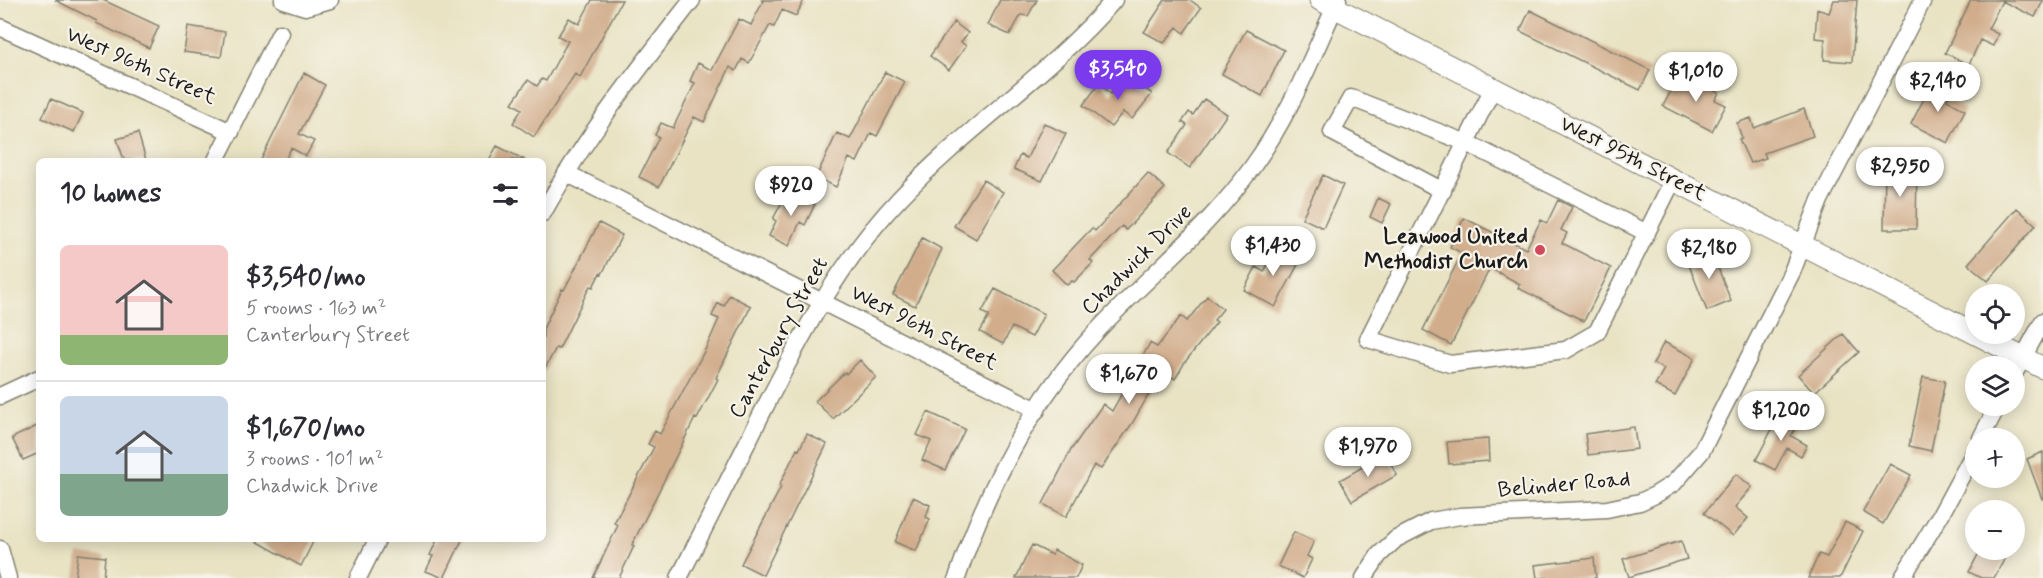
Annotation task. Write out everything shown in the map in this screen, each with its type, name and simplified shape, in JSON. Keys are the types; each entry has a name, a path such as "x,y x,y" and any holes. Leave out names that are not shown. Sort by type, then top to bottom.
{"main road":[{"name":"West 95th Street","path":"1331,2 1493,88 1803,246 2001,356"},
{"name":"West 95th Street","path":"2025,366 2043,368"}],"street":[{"path":"283,0 305,7 330,0"},
{"path":"546,208 566,173 650,54 692,0"},
{"name":"Canterbury Street","path":"679,578 804,330 848,261 900,198 939,160 1094,23 1114,0"},
{"name":"Belinder Road","path":"1364,578 1379,555 1396,539 1431,521 1460,516 1607,509 1640,502 1674,483 1701,452 1787,283 1820,201 1923,0"},
{"name":"Chadwick Drive","path":"957,578 993,485 1037,410 1056,381 1095,333 1216,213 1254,165 1278,127 1307,73 1331,2"},
{"name":"West 96th Street","path":"0,27 231,132"},
{"path":"217,158 280,33"},
{"path":"1493,88 1368,339 1450,364 1566,350 1598,332 1673,180"},
{"path":"1443,191 1332,132 1351,98 1467,143 1647,233"},
{"name":"West 96th Street","path":"566,173 1037,410"},
{"path":"2024,356 2043,321"},
{"path":"0,396 36,379"},
{"path":"1902,578 1965,469"},
{"path":"358,578 376,542"},
{"path":"0,549 8,578"}],"building":[{"path":"55,0 103,0 159,26 149,48 96,23 97,21"},
{"path":"592,0 622,0 580,77 575,74 534,137 513,123 522,109 512,103 528,80 537,86 542,79 546,81 568,41 558,36 569,18 579,24"},
{"path":"761,0 804,0 796,16 782,10 774,27 770,25 749,63 742,59 736,71 730,67 704,122 694,117 659,187 639,177 659,137 655,135 661,123 673,128 695,83 690,81 698,63 712,70 739,19 751,25 763,1"},
{"path":"1000,0 1037,0 1028,16 1021,15 1010,35 988,25"},
{"path":"1165,0 1190,0 1201,8 1184,33 1177,27 1164,43 1144,32"},
{"path":"1834,0 1857,0 1852,62 1824,60 1825,39 1815,38 1817,9 1829,13"},
{"path":"1971,0 2043,1 2035,17 2002,1 1988,29 1998,34 1993,46 1980,40 1969,65 1945,53"},
{"path":"1530,10 1650,70 1640,90 1520,31"},
{"path":"954,22 968,33 961,42 966,46 949,70 930,56"},
{"path":"188,26 225,32 221,57 184,52"},
{"path":"1246,30 1284,50 1262,96 1222,74"},
{"path":"885,72 905,82 877,136 871,133 857,162 849,158 836,187 816,177 837,133 850,139"},
{"path":"304,73 325,85 299,134 314,141 306,156 291,148 286,158 262,158"},
{"path":"1126,74 1152,94 1132,119 1123,112 1111,127 1083,105 1099,84 1111,94"},
{"path":"1694,76 1709,84 1708,87 1719,93 1715,100 1726,105 1712,131 1663,106 1677,80 1689,86"},
{"path":"1934,79 1953,89 1947,100 1965,110 1948,143 1911,124"},
{"path":"51,99 83,113 74,132 42,118"},
{"path":"1204,99 1227,114 1190,168 1168,153 1187,125 1182,122 1189,112 1193,115"},
{"path":"1804,109 1813,136 1764,153 1766,158 1750,163 1739,139 1742,138 1737,123 1751,118 1754,128"},
{"path":"1044,123 1066,134 1042,181 1014,169 1020,155 1027,158"},
{"path":"138,133 145,158 123,158 117,139"},
{"path":"497,146 521,158 490,158"},
{"path":"1885,166 1917,166 1916,229 1884,229"},
{"path":"1148,173 1165,188 1126,230 1122,226 1090,260 1093,263 1074,282 1067,285 1052,270 1092,228 1095,231"},
{"path":"1323,175 1343,185 1323,228 1302,218"},
{"path":"983,180 1003,192 976,239 954,226"},
{"path":"788,191 815,204 805,225 800,222 789,246 769,236 776,221 773,219"},
{"path":"1378,198 1391,204 1382,223 1370,217"},
{"path":"1558,200 1572,207 1561,230 1567,233 1562,243 1611,268 1584,321 1518,288 1520,284 1490,268 1451,345 1423,330 1462,253 1450,247 1464,218 1526,249 1541,220 1547,223"},
{"path":"2017,208 2036,225 1988,281 1968,264"},
{"path":"599,223 622,235 602,274 600,273 593,287 590,286 559,349 556,348 546,366 546,323 562,289 564,290"},
{"path":"922,238 942,249 915,306 893,295"},
{"path":"1277,246 1301,259 1275,307 1244,290 1256,267 1264,272"},
{"path":"1711,250 1731,301 1707,311 1687,260"},
{"path":"995,289 1044,314 1032,337 1012,327 1003,344 980,332 989,316 982,312"},
{"path":"729,295 751,306 716,378 718,379 697,419 695,418 632,545 634,546 619,578 593,578 618,525 614,523 654,447 648,444 655,431 660,434 706,348 719,319 712,316 718,303 724,306"},
{"path":"1207,296 1223,309 1214,320 1217,322 1185,362 1175,379 1162,371 1133,422 1101,469 1094,465 1066,517 1043,504 1071,450 1103,404 1112,411 1150,343 1157,347 1181,316 1187,321"},
{"path":"1843,334 1859,352 1814,393 1798,375"},
{"path":"1664,342 1695,358 1675,396 1655,385 1664,369 1653,364"},
{"path":"860,360 876,377 833,419 815,401"},
{"path":"1923,377 1945,381 1931,451 1909,446"},
{"path":"928,412 965,429 945,470 922,460 931,441 917,435"},
{"path":"1781,412 1799,422 1791,436 1807,445 1801,456 1787,448 1775,470 1756,460"},
{"path":"36,426 36,454 23,460 12,438"},
{"path":"1634,427 1637,449 1588,455 1585,434"},
{"path":"807,434 827,444 763,575 741,564 781,487 779,486 797,449 799,450"},
{"path":"1488,439 1489,461 1449,464 1447,442"},
{"path":"2043,452 2043,499 2042,499 2027,459"},
{"path":"1385,454 1397,475 1352,501 1340,480"},
{"path":"1890,464 1911,475 1883,524 1863,512"},
{"path":"1736,474 1752,487 1735,507 1748,518 1733,536 1704,513"},
{"path":"913,497 930,505 926,517 930,519 916,551 895,542"},
{"path":"1845,522 1863,531 1840,578 1808,578 1819,554 1827,557"},
{"path":"1294,532 1314,541 1307,556 1312,559 1303,578 1278,566"},
{"path":"1681,541 1687,559 1629,577 1623,559"},
{"path":"258,542 313,542 301,566"},
{"path":"436,542 461,542 444,578 426,571 433,556 430,555"},
{"path":"1032,545 1052,555 1054,550 1082,565 1076,578 1016,578"},
{"path":"78,554 105,557 103,578 75,578"},
{"path":"1594,558 1596,578 1537,578 1535,565"},
{"path":"1975,560 2004,560 1994,578 1981,578 1969,572"}],"place":[{"name":"Leawood United Methodist Church","path":"1540,250"}]}
